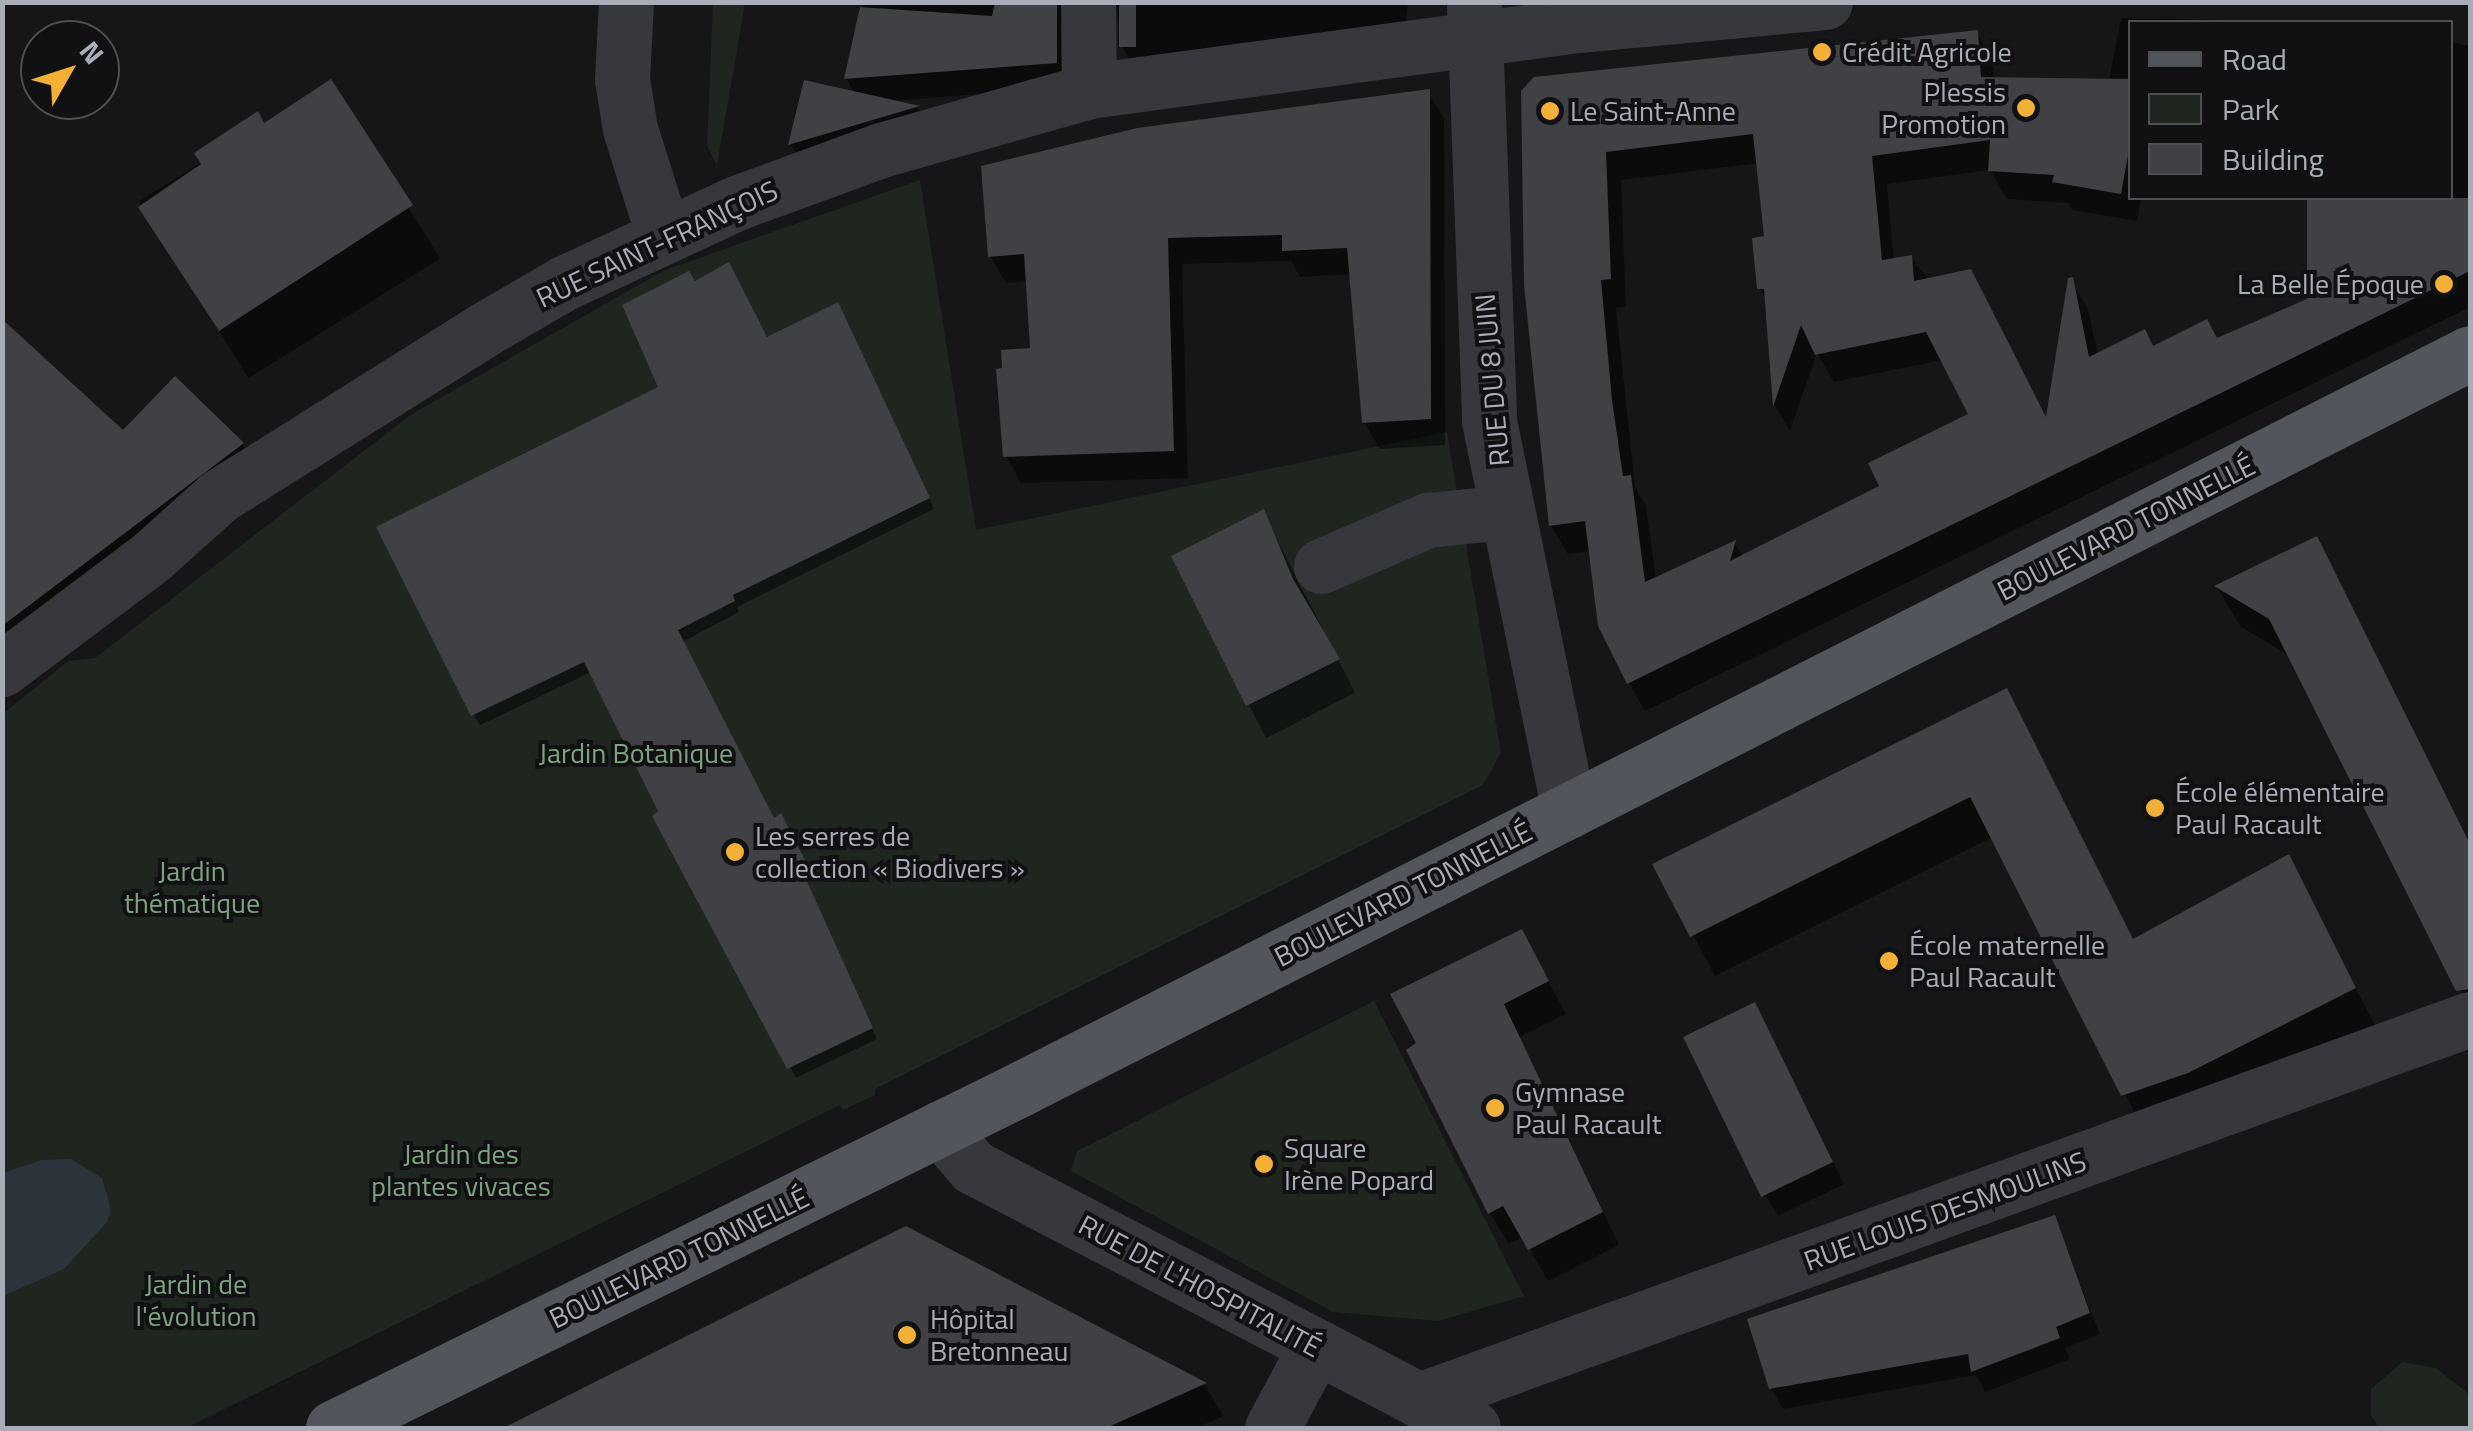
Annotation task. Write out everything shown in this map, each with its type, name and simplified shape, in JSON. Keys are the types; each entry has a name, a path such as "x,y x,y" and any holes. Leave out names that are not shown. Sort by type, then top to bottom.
{"main road":[{"name":"BOULEVARD TONNELLÉ","path":"333,1428 940,1128 2470,354"}],"street":[{"path":"626,2 622,78 630,129 664,237"},
{"path":"1088,2 1089,91"},
{"path":"1518,2 1567,26"},
{"name":"RUE SAINT-FRANÇOIS","path":"2,670 290,448 564,283 664,237 881,150 1089,91 1412,52 1474,22 1567,26 1824,2"},
{"name":"RUE DU 8 JUIN","path":"1474,22 1489,421 1569,811"},
{"path":"1321,566 1428,520 1506,512"},
{"name":"RUE LOUIS DESMOULINS","path":"1419,1400 2470,1020"},
{"name":"RUE DE L'HOSPITALITÉ","path":"940,1128 973,1167 1473,1428"},
{"path":"1272,1428 1316,1346"}],"green space":[{"path":"713,3 745,3 717,165 707,146"},
{"name":"Jardin Botanique","path":"920,180 976,530 1447,432 1501,753 1483,785 875,1089 875,1095 843,1110 840,1105 186,1428 3,1428 3,714 68,661 95,658 412,414 665,270"},
{"name":"Square Irène Popard","path":"1374,1001 1524,1296 1438,1321 1333,1312 1071,1171 1077,1151"},
{"path":"2402,1362 2436,1368 2470,1395 2470,1428 2379,1428 2371,1415 2371,1389"}],"shaded area":[{"path":"71,1159 102,1178 111,1210 107,1222 64,1269 3,1296 3,1173 42,1160"}],"building":[{"path":"995,2 1057,2 1057,63 844,79 860,7 992,16"},
{"path":"1119,2 1136,2 1136,47 1119,47"},
{"path":"1978,30 1981,77 2128,79 2128,155 2121,194 2052,182 2054,175 1988,171 1990,140 1872,156 1882,260 1912,255 1914,281 1971,269 2046,417 2068,278 2073,277 2089,357 2145,329 2153,346 2207,319 2217,338 2307,299 2307,200 2470,198 2470,271 1627,684 1598,626 1585,521 1549,526 1524,285 1521,91 1534,77","holes":["1753,134 1764,236 1752,238 1757,289 1764,289 1773,407 1801,325 1815,355 1926,332 1968,414 1868,463 1879,486 1730,561 1736,540 1645,582 1631,475 1623,476 1601,280 1611,279 1606,152"]},
{"path":"331,79 413,205 219,331 138,207 201,164 194,153 258,111 264,123"},
{"path":"804,80 920,106 788,145"},
{"path":"1430,89 1431,419 1362,423 1347,248 1282,251 1282,235 1168,238 1174,451 1003,457 996,369 1002,368 1001,350 1030,348 1024,254 988,257 981,166 1137,128"},
{"path":"729,262 767,337 838,302 930,498 733,595 735,601 678,630 774,818 781,813 807,864 801,868 873,1028 787,1069 652,816 658,811 584,662 471,716 376,527 658,387 622,305 689,271 695,281"},
{"path":"2,319 123,430 175,376 244,443 2,626"},
{"path":"1264,509 1293,579 1340,659 1246,706 1171,556"},
{"path":"2317,536 2470,844 2470,989 2456,991 2269,619 2214,586"},
{"path":"2007,688 2133,939 2289,854 2356,988 2188,1073 2121,1096 1970,797 1690,937 1652,864"},
{"name":"Gymnase Paul Racault","path":"1522,929 1549,981 1504,1004 1603,1212 1528,1250 1503,1206 1488,1214 1406,1050 1416,1043 1390,994"},
{"path":"1755,1002 1833,1162 1761,1197 1683,1037"},
{"path":"2055,1215 2090,1313 2056,1327 2060,1338 1971,1372 1968,1354 1769,1389 1747,1319"},
{"name":"Hôpital Bretonneau","path":"906,1226 1207,1383 1106,1428 503,1428"}],"place":[{"name":"Crédit Agricole","path":"1822,52"},
{"name":"Plessis Promotion","path":"2026,108"},
{"name":"Le Saint-Anne","path":"1550,111"},
{"name":"La Belle Époque","path":"2444,284"},
{"name":"École élémentaire Paul Racault","path":"2155,808"},
{"name":"Les serres de collection « Biodivers »","path":"735,852"},
{"name":"École maternelle Paul Racault","path":"1889,961"},
{"name":"Gymnase Paul Racault","path":"1495,1108"},
{"name":"Square Irène Popard","path":"1264,1164"},
{"name":"Hôpital Bretonneau","path":"907,1335"}],"park label":[{"name":"Jardin thématique","path":"192,887"},
{"name":"Jardin des plantes vivaces","path":"461,1170"},
{"name":"Jardin de l'évolution","path":"196,1300"}]}
